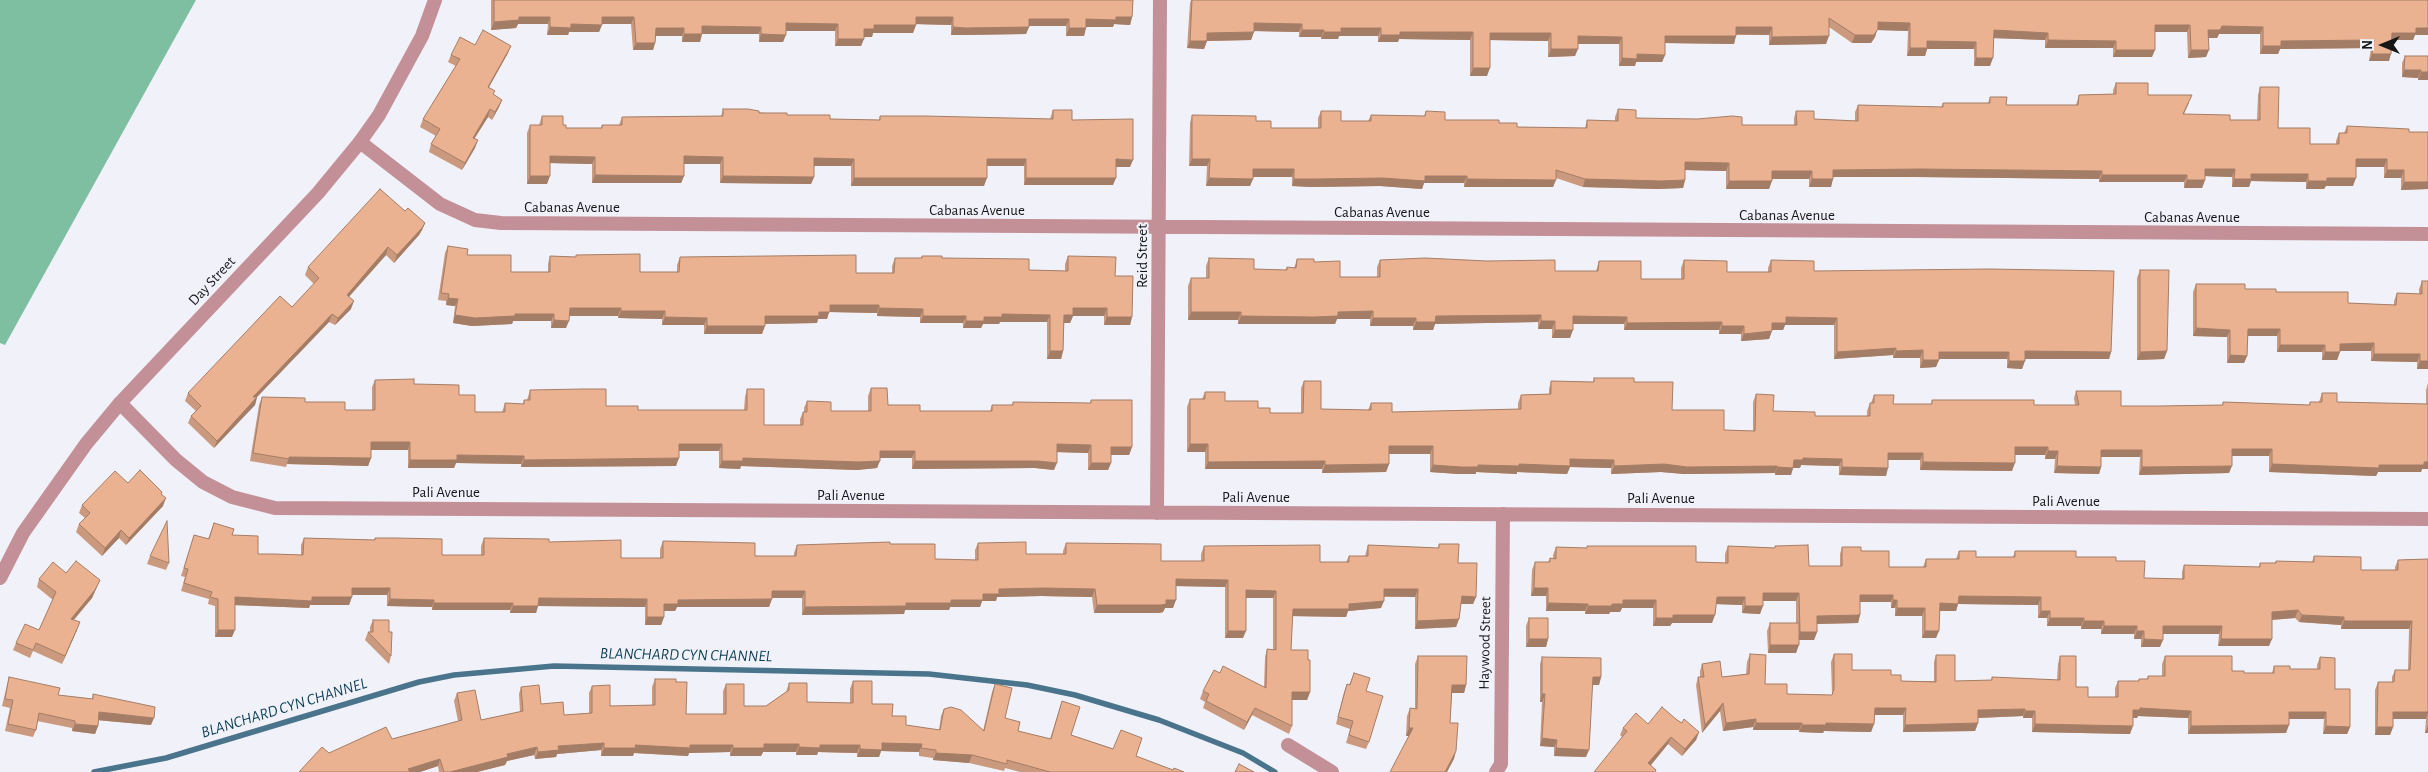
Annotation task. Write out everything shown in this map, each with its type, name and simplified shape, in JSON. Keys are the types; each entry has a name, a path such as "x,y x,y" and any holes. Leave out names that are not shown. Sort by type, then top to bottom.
{"street":[{"name":"Day Street","path":"0,578 23,534 53,488 120,403 318,192 360,142 379,116 422,36 435,0"},
{"name":"Reid Street","path":"1157,512 1160,0"},
{"name":"Cabanas Avenue","path":"360,142 440,204 475,220 501,223 2428,234"},
{"name":"Pali Avenue","path":"120,403 176,460 202,482 232,497 274,508 2428,519"},
{"name":"Haywood Street","path":"1503,514 1503,769"},
{"path":"1288,745 1332,772"}],"green space":[{"path":"0,0 196,0 5,345 0,343"}],"building":[{"path":"494,0 1133,0 1132,17 1116,17 1116,20 1086,19 1086,28 1069,28 1069,19 1029,19 1029,27 966,28 953,27 953,17 916,17 916,25 874,25 874,29 864,29 864,39 838,39 838,24 786,23 786,35 761,34 761,27 702,26 702,34 684,34 684,28 656,28 655,43 636,43 634,17 602,17 602,25 571,24 571,28 550,27 550,17 519,17 519,20 494,22"},
{"path":"1192,0 2428,0 2428,28 2416,28 2416,33 2392,33 2391,54 2372,54 2374,40 2281,41 2281,46 2263,46 2263,27 2222,26 2220,30 2208,30 2209,50 2191,50 2190,25 2155,25 2155,50 2116,50 2116,41 2048,40 2048,33 1994,30 1993,58 1976,58 1976,42 1927,41 1927,48 1910,48 1910,23 1878,22 1878,29 1874,35 1855,35 1829,18 1829,36 1772,37 1772,27 1736,27 1736,36 1665,36 1665,55 1637,54 1637,59 1622,58 1622,37 1578,36 1578,49 1551,49 1551,33 1490,33 1490,68 1473,68 1473,32 1400,32 1400,35 1381,35 1381,28 1341,28 1341,32 1324,32 1324,30 1302,30 1302,24 1254,23 1254,32 1207,33 1207,41 1190,41"},
{"path":"483,30 511,46 488,87 495,91 493,94 502,100 495,112 490,109 473,138 478,140 465,163 431,144 440,129 423,119 460,59 451,55 460,37 475,45"},
{"path":"2405,56 2428,56 2428,72 2404,70"},
{"path":"2116,83 2148,83 2148,95 2192,95 2183,114 2230,115 2230,120 2260,120 2260,87 2279,87 2278,128 2310,128 2310,144 2339,144 2339,133 2347,133 2347,126 2409,129 2409,132 2428,132 2428,182 2404,182 2404,170 2387,170 2387,159 2356,159 2356,178 2327,178 2327,181 2308,181 2308,174 2251,174 2251,179 2234,179 2235,169 2205,169 2205,180 2187,180 2187,175 2102,175 2102,171 1919,169 1833,170 1833,179 1812,179 1812,171 1772,171 1772,181 1729,181 1729,163 1685,162 1685,180 1585,179 1556,170 1556,180 1467,179 1467,176 1425,176 1425,181 1383,178 1294,179 1294,169 1253,169 1253,179 1209,178 1210,159 1192,159 1192,115 1256,116 1256,121 1271,121 1271,128 1321,128 1321,111 1341,111 1341,121 1371,121 1371,115 1425,116 1426,111 1445,112 1445,120 1499,120 1499,123 1517,123 1517,127 1587,128 1587,120 1618,121 1618,109 1636,110 1636,118 1697,119 1732,116 1742,117 1742,125 1797,125 1796,111 1814,111 1814,119 1858,121 1858,105 1943,107 1943,103 1990,103 1990,97 2007,97 2006,105 2078,105 2079,95 2116,94"},
{"path":"723,109 748,109 759,111 759,113 787,113 787,115 830,115 830,119 880,120 880,116 1053,119 1053,110 1072,110 1072,120 1133,119 1133,160 1116,159 1116,178 1026,178 1026,159 987,159 987,178 854,178 854,159 814,158 814,177 723,176 723,157 684,156 684,176 595,175 595,157 550,156 550,176 530,176 530,125 542,125 542,116 563,116 563,125 566,125 566,128 602,128 602,125 622,125 622,117 723,116"},
{"path":"380,189 405,211 408,208 425,223 422,228 397,255 388,247 347,295 354,301 338,318 332,314 253,397 257,397 217,441 191,416 201,406 188,393 280,296 292,307 319,278 308,267"},
{"path":"448,246 468,249 467,255 511,255 511,272 550,272 550,256 576,257 576,255 640,254 640,272 679,272 680,257 856,255 856,273 894,273 895,258 922,258 922,256 1029,259 1029,270 1068,271 1068,256 1116,257 1115,276 1133,276 1132,317 1107,317 1107,308 1073,308 1073,315 1064,315 1063,351 1050,351 1050,315 1002,314 1002,317 984,317 984,321 966,321 966,316 923,316 923,309 879,308 879,305 830,305 830,312 819,312 819,316 765,316 765,326 707,326 707,318 665,317 665,311 621,311 621,308 570,308 569,321 554,320 554,314 515,314 515,316 475,318 455,315 458,299 448,298 449,294 441,293"},
{"path":"1209,258 1254,259 1254,269 1287,270 1287,267 1296,268 1297,259 1314,259 1314,262 1340,261 1340,277 1380,277 1380,260 1425,258 1487,261 1555,260 1555,271 1598,271 1599,261 1641,261 1641,279 1684,279 1684,260 1727,261 1727,272 1771,272 1771,260 1814,261 1814,271 1988,269 2114,271 2111,352 2025,351 2025,361 2009,361 2009,352 1939,352 1939,360 1923,360 1923,350 1896,351 1896,348 1837,352 1837,318 1786,317 1786,323 1772,323 1772,331 1744,334 1744,326 1722,326 1722,322 1627,323 1627,317 1573,316 1573,330 1555,330 1555,321 1541,321 1541,315 1436,316 1435,322 1416,322 1416,318 1373,318 1373,311 1338,312 1338,316 1314,317 1241,316 1241,312 1191,312 1191,278 1209,278"},
{"path":"2140,270 2169,270 2167,351 2140,352"},
{"path":"2422,281 2428,281 2428,361 2420,361 2420,354 2374,354 2374,343 2340,344 2340,352 2325,352 2325,345 2280,345 2280,329 2248,329 2247,356 2230,355 2230,330 2196,328 2196,284 2245,284 2245,289 2276,289 2276,292 2348,292 2348,303 2396,305 2397,293 2422,294"},
{"path":"1594,378 1634,378 1634,382 1673,382 1672,410 1724,410 1724,430 1755,431 1756,394 1774,395 1773,411 1815,412 1815,416 1870,416 1870,403 1874,403 1874,395 1894,395 1893,404 1932,404 1932,400 2034,400 2034,405 2079,405 2076,391 2121,391 2121,406 2160,406 2223,405 2223,402 2310,405 2310,402 2322,402 2322,393 2337,393 2337,402 2428,404 2428,462 2424,462 2424,465 2379,465 2379,468 2272,464 2272,449 2232,449 2232,466 2142,467 2142,450 2101,450 2101,467 2057,466 2058,451 2048,451 2048,447 2015,447 2015,463 1923,462 1923,453 1888,453 1888,468 1842,467 1842,459 1803,458 1803,460 1794,460 1793,468 1777,466 1687,467 1664,464 1614,466 1614,460 1570,459 1570,466 1519,464 1519,466 1478,465 1478,467 1461,467 1433,465 1433,446 1389,446 1389,464 1325,465 1325,461 1208,462 1208,444 1190,444 1190,399 1205,399 1205,392 1225,392 1225,401 1258,401 1258,408 1270,408 1270,413 1303,413 1304,381 1321,381 1321,409 1371,410 1371,403 1392,403 1392,412 1521,409 1521,395 1551,394 1551,381 1594,382"},
{"path":"414,379 414,384 459,385 459,395 475,395 475,412 505,412 505,403 524,404 524,400 530,400 530,390 583,389 606,389 606,406 638,406 638,410 747,410 747,389 764,389 764,425 803,425 803,412 807,412 807,401 831,402 831,411 871,411 871,388 887,388 888,405 920,405 920,411 992,411 992,405 1013,405 1013,402 1091,403 1091,400 1132,400 1132,447 1111,447 1111,463 1091,463 1091,445 1057,444 1057,463 1038,461 915,461 915,451 880,451 880,461 743,458 743,461 722,461 722,444 679,444 679,458 524,460 524,456 457,455 457,460 410,460 410,442 371,442 371,458 289,457 289,459 253,453 262,397 305,398 305,402 345,402 345,410 375,410 375,380"},
{"path":"140,470 166,498 129,538 121,530 105,548 79,524 90,513 82,505 115,471 128,483"},
{"path":"167,521 169,563 150,556"},
{"path":"214,523 234,529 232,535 258,536 258,554 303,555 304,538 442,539 442,555 484,555 484,538 549,539 549,542 621,540 621,558 663,558 663,541 755,543 755,556 796,556 797,545 890,542 890,544 935,544 935,559 978,560 978,543 1026,542 1026,554 1066,554 1066,543 1161,544 1161,561 1204,561 1204,546 1320,545 1320,562 1349,562 1349,556 1368,556 1368,545 1439,548 1439,544 1459,544 1458,563 1477,563 1476,597 1462,596 1459,619 1417,621 1418,589 1384,589 1384,601 1349,604 1349,609 1293,609 1291,650 1308,650 1308,660 1310,660 1310,692 1292,692 1292,726 1255,708 1247,722 1206,701 1209,694 1203,691 1214,670 1220,673 1223,666 1266,688 1267,649 1276,650 1276,591 1246,590 1246,631 1228,631 1228,580 1176,579 1176,600 1166,600 1166,604 1161,605 1097,605 1095,589 1044,588 999,589 999,594 983,594 983,600 951,600 951,603 906,603 906,606 805,607 805,591 772,591 772,599 678,600 678,604 664,604 664,617 647,617 647,599 539,598 538,606 513,606 513,603 434,603 434,600 390,599 390,588 352,588 352,597 312,597 312,601 235,597 235,630 218,630 218,599 210,597 212,592 184,583 188,569 184,568 194,535 209,539"},
{"path":"1808,545 1809,566 1842,566 1842,547 1861,547 1861,551 1889,551 1889,567 1926,567 1926,559 1959,559 1959,551 1976,551 1976,557 2015,557 2015,551 2076,551 2076,557 2116,557 2116,561 2145,561 2144,578 2184,579 2184,565 2260,567 2260,563 2276,563 2276,561 2314,562 2314,556 2361,557 2361,570 2398,570 2398,560 2428,559 2428,712 2393,712 2393,727 2377,727 2378,682 2394,682 2395,670 2410,670 2412,621 2344,621 2344,617 2302,615 2298,610 2272,612 2272,639 2221,639 2222,626 2163,626 2163,640 2144,639 2144,631 2137,631 2137,626 2104,626 2104,621 2084,621 2084,618 2050,618 2050,611 2041,611 2041,597 1959,596 1958,604 1940,603 1939,631 1925,631 1925,608 1897,608 1897,600 1893,600 1893,595 1860,595 1860,615 1817,616 1817,632 1800,632 1799,593 1763,593 1763,606 1745,606 1745,597 1717,597 1715,615 1673,615 1673,618 1656,618 1656,600 1623,600 1623,604 1612,604 1612,606 1548,603 1548,588 1534,588 1535,562 1550,562 1550,558 1556,559 1556,547 1696,546 1696,562 1728,563 1728,546 1775,548 1775,546"},
{"path":"76,561 100,580 95,590 71,619 80,622 65,656 36,643 33,650 16,643 25,624 39,630 56,592 39,579 53,562 66,573"},
{"path":"1529,618 1548,618 1548,639 1529,639"},
{"path":"373,620 389,620 389,632 392,632 391,656 368,632 373,632"},
{"path":"1770,623 1799,623 1799,645 1770,645"},
{"path":"1750,654 1766,655 1765,684 1787,684 1787,694 1832,695 1834,689 1834,654 1852,654 1852,670 1891,670 1891,675 1901,675 1901,681 1936,682 1936,655 1955,655 1955,681 1992,680 1992,677 2060,680 2060,656 2076,656 2076,687 2088,687 2088,697 2118,697 2118,681 2139,681 2139,679 2148,679 2148,676 2165,676 2165,656 2232,656 2232,671 2244,671 2244,673 2274,673 2274,666 2290,666 2290,669 2320,669 2320,657 2335,658 2335,689 2350,689 2350,727 2326,726 2326,712 2289,712 2289,725 2191,726 2191,711 2140,708 2140,710 2133,710 2133,726 2035,724 2035,711 2025,711 2025,709 1978,710 1978,723 1905,725 1906,708 1875,708 1874,724 1826,723 1826,725 1802,725 1802,723 1756,723 1756,719 1726,723 1723,703 1705,725 1698,677 1704,677 1702,664 1720,661 1722,677 1749,674"},
{"path":"1418,656 1467,656 1466,685 1452,685 1450,723 1458,723 1456,751 1445,772 1390,772 1413,728 1409,728 1410,708 1417,709"},
{"path":"1542,657 1601,658 1601,677 1593,677 1589,750 1556,748 1557,740 1542,738 1545,694 1542,694"},
{"path":"1354,673 1370,678 1366,691 1383,696 1369,742 1349,735 1353,721 1338,717 1347,684 1350,685"},
{"path":"9,677 60,688 58,695 93,699 93,694 155,707 154,718 99,712 98,726 75,724 75,721 39,713 36,730 8,724 13,700 5,699"},
{"path":"655,679 676,679 676,682 687,682 686,714 726,714 726,684 744,684 744,706 766,706 789,690 789,683 807,683 807,702 853,703 853,681 872,681 872,704 893,704 892,716 906,716 906,725 940,730 944,709 951,707 961,710 984,731 995,684 1012,688 1005,718 1020,722 1018,731 1051,739 1062,701 1080,707 1071,735 1113,749 1121,730 1142,738 1136,756 1173,770 1174,768 1184,772 1050,772 1007,760 1007,764 972,755 936,753 936,750 921,748 922,744 882,743 882,750 860,749 860,745 820,745 820,748 799,747 799,744 764,744 764,748 733,748 733,745 690,745 690,748 635,745 636,748 604,748 604,743 558,746 559,750 538,752 537,747 507,754 508,757 450,772 444,772 440,759 408,769 410,772 299,772 322,747 329,753 386,727 392,739 462,720 457,693 475,690 481,720 523,711 521,687 539,685 541,704 563,702 564,715 592,713 592,686 610,685 610,706 655,705"},
{"path":"1662,707 1682,723 1684,719 1699,732 1685,749 1671,737 1648,763 1656,770 1655,772 1594,772 1627,731 1623,728 1636,713 1648,724"},
{"path":"1239,764 1254,772 1235,772"}],"waterway":[{"name":"BLANCHARD CYN CHANNEL","path":"94,772 166,758 419,682 454,675 554,666 929,674 1027,685 1075,695 1159,720 1243,753 1275,772"}]}
